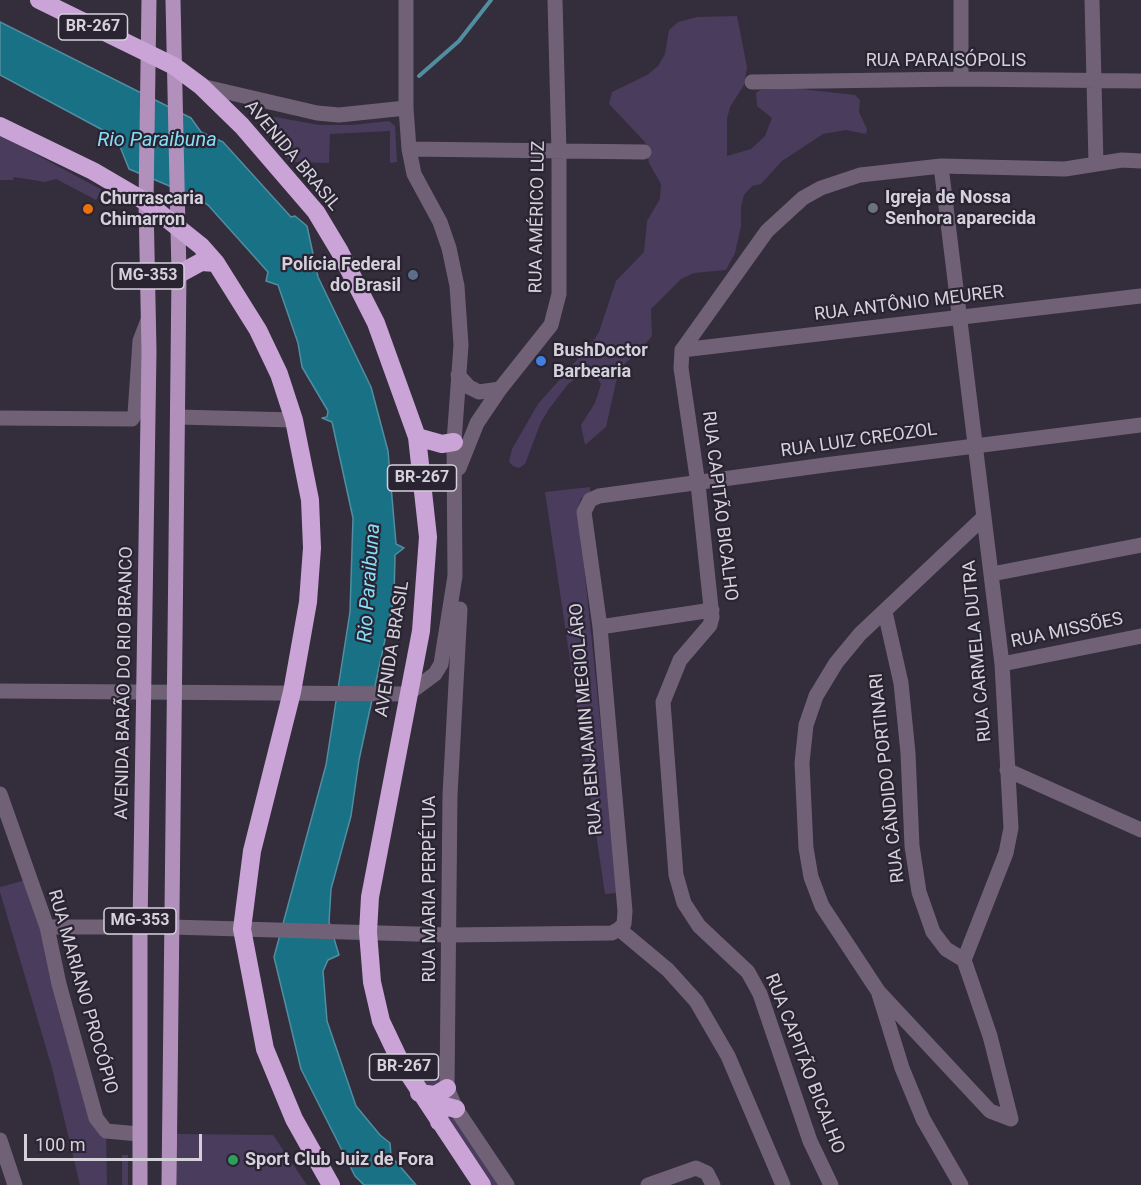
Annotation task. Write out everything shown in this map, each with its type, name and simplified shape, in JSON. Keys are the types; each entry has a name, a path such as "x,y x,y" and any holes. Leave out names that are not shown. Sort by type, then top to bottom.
{"highway":[{"name":"AVENIDA BRASIL","path":"39,0 148,62 174,66 201,86 242,126 316,212 340,252 376,322 417,437 429,537 421,631 400,694 392,788 359,931 381,1021 419,1093 447,1106 482,1185"},
{"path":"0,126 93,171 146,202 201,246 216,263 258,330 279,374 294,420 310,500 312,549 308,602 297,693 252,851 248,929 265,1049 294,1119 331,1185"},
{"path":"179,274 201,262 216,263"},
{"path":"417,437 442,444 454,442"},
{"path":"419,1093 435,1095 447,1106"}],"main road":[{"path":"148,62 149,0"},
{"path":"169,1185 172,693 179,274 176,226 173,0"},
{"name":"AVENIDA BARÃO DO RIO BRANCO","path":"140,1185 140,927 146,693 149,319 146,202 148,62"}],"street":[{"name":"RUA MARIA PERPÉTUA","path":"400,694 435,674 441,664 455,576 454,442 461,345 449,248 440,222 414,174 409,149 406,108 406,0"},
{"name":"RUA AMÉRICO LUZ","path":"456,477 477,423 500,388 551,325 559,294 559,152 555,0"},
{"path":"961,79 962,0"},
{"path":"1092,0 1096,163"},
{"name":"RUA PARAISÓPOLIS","path":"752,82 961,79 1141,81"},
{"path":"201,86 317,113 339,115 406,108"},
{"path":"409,149 644,152"},
{"path":"682,351 767,231 803,198 821,188 860,175 941,166 1065,169 1096,163 1141,161"},
{"name":"RUA CARMELA DUTRA","path":"941,166 1002,664 1011,828 1006,853 964,960"},
{"name":"RUA ANTÔNIO MEURER","path":"682,351 1141,296"},
{"path":"0,418 132,419 135,414 140,340 149,319"},
{"name":"RUA CAPITÃO BICALHO","path":"682,351 681,368 698,484 712,610 710,625 680,660 663,702 676,875 684,903 699,926 748,972 760,994 810,1141 831,1185"},
{"path":"458,375 469,387 479,392 500,388"},
{"path":"455,417 468,414 477,423"},
{"path":"178,417 294,420"},
{"name":"RUA LUIZ CREOZOL","path":"586,505 599,496 1141,425"},
{"name":"RUA BENJAMIN MEGIOLÁRO","path":"586,505 584,512 600,627 625,911 624,924 619,929"},
{"path":"964,960 990,1036 1011,1119 990,1112 878,991 822,906 811,877 806,848 802,763 806,724 816,696 836,663 860,634 984,517"},
{"path":"992,574 1141,545"},
{"name":"RUA MARIA PERPÉTUA","path":"447,1106 450,795 461,604 455,576"},
{"path":"600,627 712,610"},
{"name":"RUA CÂNDIDO PORTINARI","path":"885,612 901,683 908,753 912,846 919,892 933,932 946,949 964,960"},
{"name":"RUA MISSÕES","path":"1002,664 1141,636"},
{"path":"0,691 400,694"},
{"path":"1007,770 1141,830"},
{"name":"RUA MARIANO PROCÓPIO","path":"0,794 47,927 96,1118 106,1131 140,1134"},
{"path":"47,927 140,927"},
{"path":"171,927 450,935 612,933 619,929 682,984 709,1020 728,1056 783,1185"},
{"path":"878,991 902,1068 923,1119 961,1185"},
{"path":"447,1106 507,1185"},
{"path":"0,1140 15,1185"},
{"path":"648,1185 690,1169 701,1169 712,1185"}],"shaded area":[{"path":"737,16 747,67 744,85 730,107 727,119 727,156 751,149 765,136 772,118 757,106 756,93 760,90 793,88 855,95 860,100 859,112 867,129 866,134 846,130 823,134 782,161 761,184 752,186 744,195 735,253 726,270 694,273 681,279 651,309 652,336 619,369 606,427 585,445 581,425 595,403 601,384 594,373 589,370 568,384 549,409 541,422 525,464 519,468 513,466 509,462 512,449 538,404 592,343 599,332 616,281 644,252 647,221 660,199 661,184 649,163 645,142 609,104 612,92 647,75 658,66 665,54 669,30 678,22 697,17"},
{"path":"275,117 319,125 351,125 389,121 395,126 397,162 390,163 390,131 330,134 329,163 290,162 265,130 269,118"},
{"path":"0,135 102,190 96,200 56,179 45,182 14,177 13,180 0,180"},
{"path":"590,487 590,494 581,498 578,508 618,893 605,894 545,492"},
{"path":"29,879 106,1131 107,1185 80,1185 52,1068 0,892 0,887"},
{"path":"447,1054 447,1088 435,1095 401,1063"},
{"path":"445,1106 507,1185 481,1185 440,1109"},
{"name":"Sport Club Juiz de Fora","path":"176,1134 273,1135 307,1185 177,1185"},
{"path":"122,1155 128,1155 128,1185 122,1185"}],"water":[{"name":"Rio Paraibuna","path":"0,22 191,118 201,132 223,142 291,217 295,216 307,226 318,277 371,387 388,451 396,544 404,548 395,555 394,598 359,760 351,816 331,889 329,922 339,955 328,960 323,971 327,1021 356,1106 380,1135 390,1143 391,1156 416,1185 364,1185 355,1176 301,1069 274,957 326,765 350,612 353,518 332,422 322,418 327,417 328,411 302,367 298,343 278,285 266,281 268,272 208,205 191,195 129,169 119,144 112,135 0,75"}],"waterway":[{"path":"419,76 459,41 491,0"}],"place":[{"name":"Igreja de Nossa Senhora aparecida","path":"873,208"},
{"name":"Churrascaria Chimarron","path":"88,209"},
{"name":"Polícia Federal do Brasil","path":"413,275"},
{"name":"BushDoctor Barbearia","path":"541,361"},
{"name":"Sport Club Juiz de Fora","path":"233,1160"}]}
